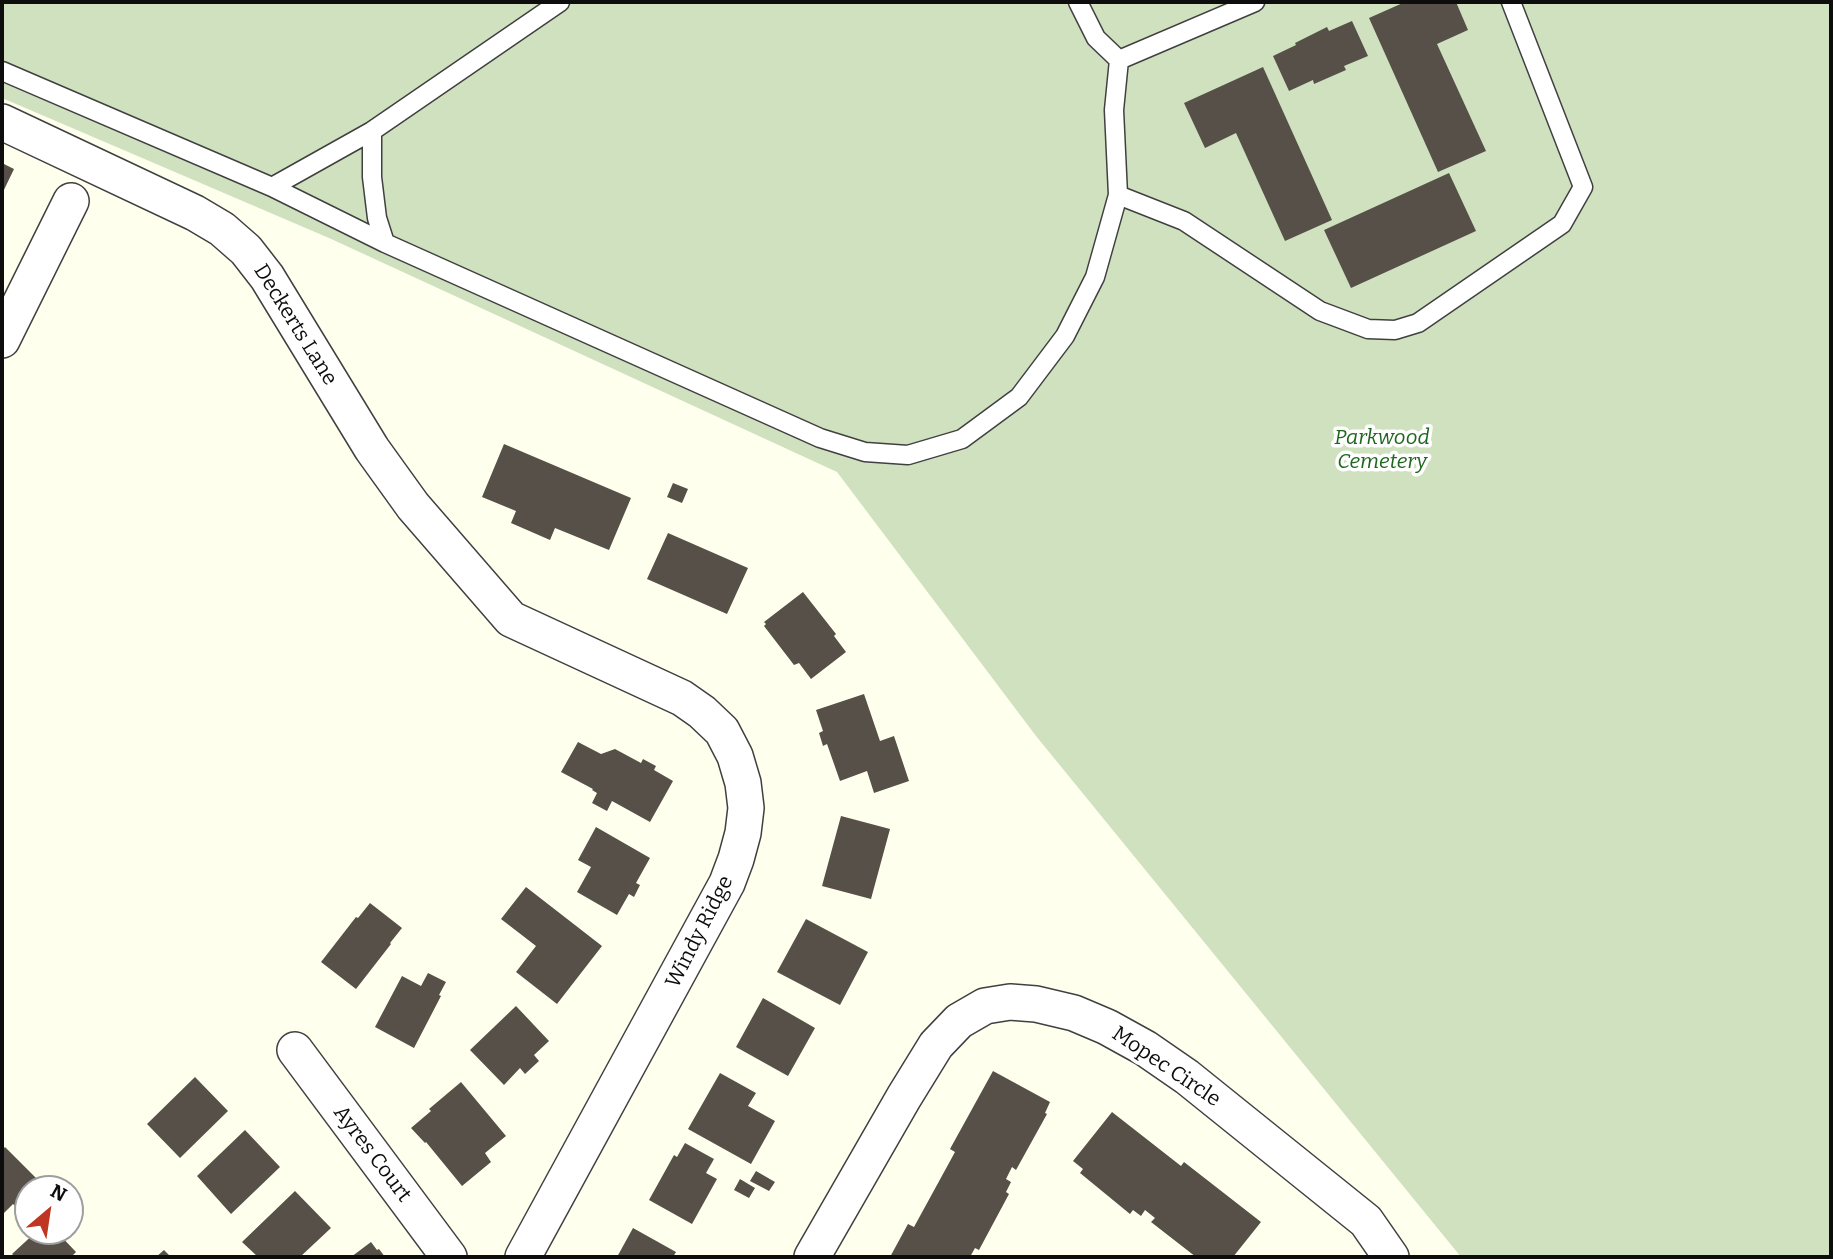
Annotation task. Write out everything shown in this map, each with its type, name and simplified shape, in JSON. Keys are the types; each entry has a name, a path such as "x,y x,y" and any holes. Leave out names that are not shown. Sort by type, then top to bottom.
{"street":[{"name":"Deckerts Lane","path":"2,122 195,213 222,229 246,250 267,278 372,449 413,506 511,619"},
{"path":"2,340 71,201"},
{"name":"Windy Ridge","path":"511,619 663,688 702,712 722,731 735,757 743,783 746,807 743,833 727,883 523,1257"},
{"name":"Mopec Circle","path":"812,1257 936,1045 959,1021 985,1006 1010,1002 1036,1004 1074,1013 1145,1048 1186,1077 1366,1221 1391,1257"},
{"name":"Ayres Court","path":"295,1050 450,1257"}],"lane":[{"path":"272,187 372,131 560,2"},
{"path":"1079,2 1096,38 1119,60"},
{"path":"1119,60 1255,2"},
{"path":"1118,195 1184,221 1320,311 1368,329 1395,330 1418,323 1562,224 1583,187 1511,2"},
{"path":"2,71 272,187 385,243 820,438 865,452 908,455 962,439 1019,397 1065,335 1096,277 1118,195 1114,110 1119,60"},
{"path":"372,131 372,177 377,219 385,243"}],"green space":[{"name":"Parkwood Cemetery","path":"2,2 1831,2 1831,1257 1461,1257 1036,736 837,472 329,238 2,98"}],"building":[{"path":"1405,2 1456,2 1468,30 1437,44 1486,151 1438,172 1369,18"},
{"path":"1352,21 1368,56 1344,66 1346,70 1289,91 1273,56 1327,27 1329,31"},
{"path":"1263,67 1332,220 1285,241 1236,133 1205,148 1184,103"},
{"path":"2,163 14,169 2,194"},
{"path":"1449,173 1476,231 1351,288 1324,230"},
{"path":"504,444 631,498 609,550 555,528 550,540 511,523 516,511 482,497"},
{"path":"673,483 688,489 682,503 667,497"},
{"path":"668,533 748,568 727,614 647,579"},
{"path":"803,592 836,634 834,636 846,652 811,679 799,663 794,665 764,626 764,622"},
{"path":"864,694 880,741 894,736 909,781 874,793 867,771 840,781 827,744 823,746 819,733 823,731 816,710"},
{"path":"578,742 601,754 615,749 641,763 643,759 656,766 654,770 673,781 650,822 612,801 607,811 592,803 597,793 593,789 561,772"},
{"path":"841,816 890,829 871,899 822,886"},
{"path":"596,827 650,858 636,883 640,885 634,897 629,894 617,915 577,892 591,867 578,860"},
{"path":"526,887 602,946 557,1004 516,972 536,946 501,919"},
{"path":"370,903 402,928 356,989 321,962"},
{"path":"806,919 868,952 840,1005 777,972"},
{"path":"428,973 446,982 414,1048 375,1027 402,976 421,986"},
{"path":"763,998 815,1028 788,1076 736,1047"},
{"path":"516,1006 549,1041 534,1055 539,1061 525,1074 520,1068 504,1085 470,1050"},
{"path":"993,1071 1050,1102 1045,1113 1047,1114 1016,1170 1012,1167 1006,1179 1011,1182 1006,1192 1009,1194 979,1250 975,1248 970,1257 890,1257 908,1224 914,1227 955,1152 950,1149"},
{"path":"720,1073 756,1093 748,1106 775,1121 751,1164 688,1129"},
{"path":"195,1077 228,1111 180,1158 147,1124"},
{"path":"461,1082 506,1136 485,1153 491,1162 462,1186 411,1128"},
{"path":"1112,1112 1181,1166 1184,1162 1261,1222 1233,1257 1196,1257 1151,1222 1155,1218 1145,1210 1141,1216 1133,1210 1130,1214 1080,1173 1083,1169 1073,1161"},
{"path":"245,1130 280,1167 231,1214 197,1176"},
{"path":"685,1143 714,1159 706,1173 717,1179 692,1224 649,1200 674,1155 677,1157"},
{"path":"5,1147 33,1175 14,1175 14,1205 2,1215 2,1150"},
{"path":"756,1171 775,1182 769,1191 750,1181"},
{"path":"740,1179 755,1188 749,1198 734,1190"},
{"path":"295,1191 331,1228 300,1257 258,1257 242,1242"},
{"path":"633,1228 676,1252 673,1257 617,1257"},
{"path":"371,1242 385,1257 351,1257"},
{"path":"22,1245 69,1245 76,1252 71,1257 15,1257 12,1254"},
{"path":"164,1250 171,1257 156,1257"}]}
